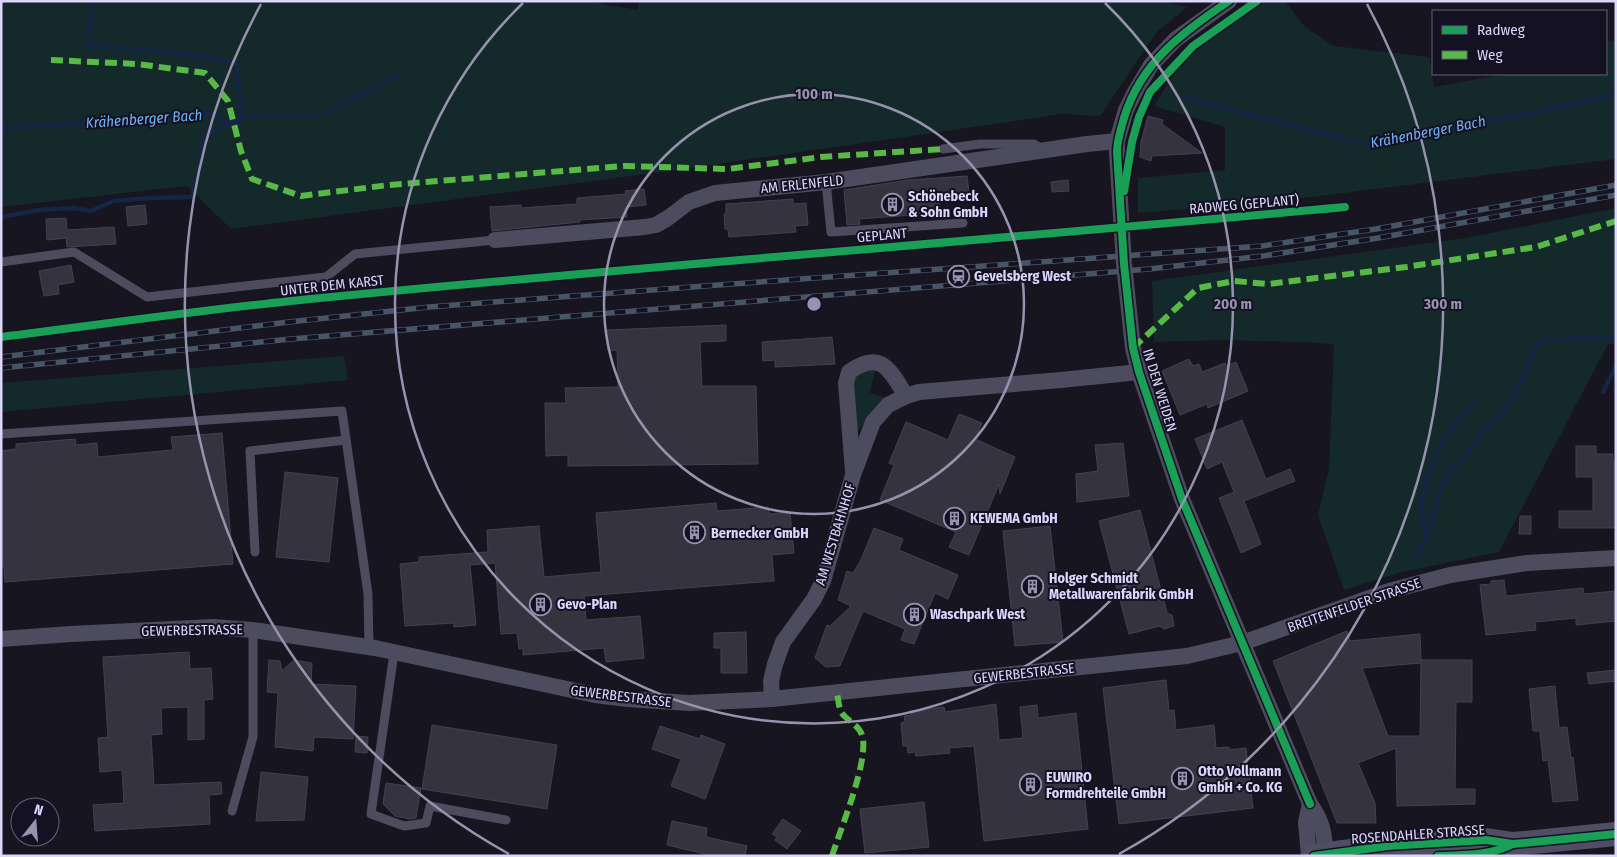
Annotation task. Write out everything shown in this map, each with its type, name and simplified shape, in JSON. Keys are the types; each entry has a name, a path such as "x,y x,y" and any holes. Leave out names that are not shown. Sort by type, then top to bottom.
{"main road":[{"name":"ROSENDAHLER STRASSE","path":"1438,856 1522,850 1616,834"},
{"name":"ROSENDAHLER STRASSE","path":"1320,855 1388,846 1486,840 1522,850"}],"street":[{"name":"IN DEN WEIDEN","path":"1229,1 1176,39 1151,65 1126,110 1117,141 1124,264 1133,348 1139,372 1182,498 1310,804 1318,815 1323,828 1320,855"},
{"name":"AM ERLENFELD","path":"495,240 656,225 690,202 715,193 826,182 1117,141"},
{"name":"AM WESTBAHNHOF","path":"853,475 846,383 849,372 860,364 870,362 880,364 890,371 906,396"},
{"name":"AM WESTBAHNHOF","path":"772,700 771,681 783,642 814,599 823,581 853,475 873,422 888,405 919,392 1139,372"},
{"name":"BREITENFELDER STRASSE","path":"1242,643 1389,591 1450,575 1527,563 1616,558"},
{"name":"GEWERBESTRASSE","path":"1,640 71,634 212,627 253,630 369,648 566,689 628,699 689,703 772,700 1187,656 1242,643"}],"lane":[{"path":"943,148 980,144 1034,144 1045,151"},
{"path":"826,182 831,232 963,223"},
{"path":"1,262 74,252 147,297 326,277 355,254 495,240"},
{"path":"1,434 342,411 368,594 369,648"},
{"path":"255,552 250,451 346,440"},
{"path":"232,811 253,737 253,630"},
{"path":"394,653 371,814 404,826 426,823 430,806 506,820"}],"green space":[{"path":"1,1 586,1 638,10 638,1 1162,1 1187,7 1156,33 1100,116 1062,114 684,169 231,229 187,186 1,207"},
{"path":"1264,1 1285,1 1304,26 1334,46 1429,57 1434,87 1500,75 1607,75 1607,40 1616,41 1616,159 1263,203 1138,213 1138,178 1225,170 1225,127 1154,106 1175,71 1211,35"},
{"path":"1616,208 1616,344 1608,344 1499,552 1402,572 1344,590 1318,515 1329,468 1334,345 1324,343 1227,340 1154,342 1152,281 1466,238"},
{"path":"344,356 348,380 1,412 1,383"},
{"path":"865,368 875,370 870,393 884,397 859,430 857,430 852,385 855,376"}],"building":[{"path":"1148,116 1163,120 1162,124 1202,153 1152,156 1151,161 1140,157 1141,142"},
{"name":"Schönebeck & Sohn GmbH","path":"967,176 969,193 939,196 940,213 859,219 860,224 847,225 844,190 908,180"},
{"path":"1068,180 1069,191 1052,192 1051,182"},
{"path":"644,189 646,205 626,207 627,217 579,220 580,222 492,231 490,207 521,205 521,208 577,204 577,198 626,194 625,191"},
{"path":"793,199 793,204 806,203 808,225 795,226 796,232 729,237 728,229 725,229 724,214 726,214 726,204"},
{"path":"145,205 147,224 128,226 126,207"},
{"path":"66,218 67,230 114,227 116,244 67,247 66,238 47,240 46,219"},
{"path":"71,265 74,282 58,285 59,294 44,296 39,271"},
{"path":"726,325 726,341 700,342 702,386 756,386 758,464 568,466 568,455 546,456 545,403 566,403 565,388 618,387 617,350 608,351 607,330"},
{"path":"832,337 835,364 775,367 775,360 763,361 762,342"},
{"path":"1189,359 1193,366 1199,364 1202,372 1225,363 1226,366 1236,362 1248,391 1208,408 1207,404 1180,415 1162,371"},
{"path":"959,414 982,423 975,439 1015,457 1000,494 999,484 969,555 949,547 956,532 880,500 894,465 889,463 906,422 948,440"},
{"path":"1242,420 1266,479 1290,469 1295,481 1244,501 1261,544 1241,553 1219,498 1234,492 1222,462 1207,469 1195,439"},
{"path":"222,433 233,564 5,582 4,566 1,567 1,451 16,449 16,444 75,439 76,445 97,443 98,457 173,450 171,437"},
{"path":"1123,443 1129,496 1077,502 1076,474 1098,471 1095,445"},
{"path":"1576,446 1596,446 1596,454 1613,454 1613,462 1616,462 1616,528 1559,528 1559,511 1593,511 1593,477 1576,477"},
{"path":"285,472 338,478 329,562 276,557"},
{"path":"716,503 717,511 768,507 769,514 790,512 794,553 772,555 774,581 584,596 586,620 640,616 644,658 606,662 604,648 523,655 523,648 519,649 517,633 501,634 495,563 470,565 476,625 454,627 454,623 405,626 400,564 419,562 419,557 488,552 487,530 539,526 544,577 601,572 596,513"},
{"path":"1140,510 1167,613 1172,615 1174,626 1164,629 1160,626 1129,634 1099,521"},
{"path":"1520,516 1531,516 1531,534 1519,534"},
{"name":"Holger Schmidt Metallwarenfabrik GmbH","path":"1050,526 1063,642 1015,646 1003,531"},
{"path":"874,528 903,539 899,550 958,575 948,599 935,593 914,644 901,640 905,629 863,611 840,666 826,667 815,658 827,625 830,626 851,606 838,600 847,571 853,573 860,562"},
{"path":"1504,580 1506,596 1583,588 1584,594 1616,591 1616,621 1576,625 1576,618 1535,622 1536,630 1486,635 1480,585 1491,584 1491,581"},
{"name":"Otto Vollmann GmbH + Co. KG","path":"1347,631 1350,641 1420,634 1421,660 1472,660 1472,702 1456,702 1455,789 1475,789 1475,804 1397,806 1396,748 1358,763 1375,803 1376,823 1337,823 1273,661","holes":["1421,663 1420,736 1388,736 1362,668"]},
{"path":"746,632 747,673 721,673 721,648 714,648 714,633"},
{"path":"189,652 190,669 211,668 213,699 204,700 204,739 188,740 188,707 161,708 162,734 151,735 154,785 221,782 222,794 209,795 210,824 95,831 93,805 124,803 122,770 100,772 98,738 108,737 103,657"},
{"path":"269,660 280,661 282,671 294,660 312,663 311,684 356,686 353,739 314,737 313,751 275,747 278,693 267,692"},
{"path":"1616,670 1616,681 1589,684 1587,673"},
{"name":"Otto Vollmann GmbH + Co. KG","path":"1166,680 1169,711 1174,710 1176,730 1214,725 1216,748 1229,747 1229,750 1246,748 1253,808 1119,824 1103,688"},
{"path":"1555,686 1559,728 1567,727 1578,800 1553,802 1548,760 1543,761 1540,731 1533,731 1529,689"},
{"name":"EUWIRO Formdrehteile GmbH","path":"996,704 999,740 1023,738 1020,707 1037,705 1038,718 1076,713 1088,829 984,841 974,746 949,748 950,753 916,756 915,752 908,753 907,746 903,746 901,723 905,722 904,716 911,715 910,711 944,707 945,712"},
{"path":"432,725 557,745 547,809 422,789"},
{"path":"660,726 700,739 701,735 725,744 705,799 671,786 681,759 652,749"},
{"path":"356,736 368,737 367,753 355,752"},
{"path":"261,772 308,777 304,820 256,821"},
{"path":"386,783 421,788 416,818 410,819 395,816 383,804"},
{"path":"924,802 929,847 865,853 860,809"},
{"path":"783,819 801,831 787,849 775,840 777,837 772,834"},
{"path":"672,821 707,828 706,837 747,846 745,856 713,856 667,845"}],"waterway":[{"path":"87,36 91,21 92,1"},
{"path":"86,46 162,51 200,56 237,64 241,118"},
{"name":"Krähenberger Bach","path":"327,113 399,74"},
{"name":"Krähenberger Bach","path":"1183,97 1363,144 1433,134 1477,121 1519,116 1616,94"},
{"name":"Krähenberger Bach","path":"1,128 160,117 164,119 202,112 217,116 220,120 235,122 251,117 273,115 315,116"},
{"path":"1,217 39,210 72,208 91,211 113,201 192,197 200,160 202,137 235,122"},
{"path":"1413,561 1427,539 1439,494 1449,472 1466,455 1482,432 1504,411 1515,395 1540,340 1616,337"},
{"path":"1603,392 1616,366"},
{"path":"1426,537 1422,516 1422,500 1431,469 1445,437 1459,418 1476,402"}],"railway":[{"path":"1,357 429,307 1262,246 1376,229 1616,185"},
{"path":"1,368 291,339 1149,269 1263,256 1378,238 1616,195"}],"marked path":[{"path":"51,60 137,64 205,73 228,101 241,151 252,179 301,196 389,185 624,166 728,169 821,157 943,149"},
{"path":"1133,348 1198,288 1234,281 1268,284 1406,267 1536,247 1616,221"},
{"path":"832,856 858,777 863,746 862,735 856,726 841,712 837,693"}],"cycle path":[{"path":"1229,1 1196,24 1166,50 1141,80 1124,118 1117,148 1124,264 1133,348 1139,372 1182,499 1310,804"},
{"path":"1124,191 1132,142 1139,117 1150,92 1193,46 1257,1"},
{"name":"RADWEG (GEPLANT)","path":"1,337 291,301 554,276 1345,207"},
{"path":"1314,856 1388,846 1486,840 1513,844 1616,834"},
{"path":"1438,856 1486,853 1513,844"}],"place":[{"name":"Schönebeck & Sohn GmbH","path":"892,204"},
{"name":"Gevelsberg West","path":"958,276"},
{"name":"KEWEMA GmbH","path":"954,518"},
{"name":"Bernecker GmbH","path":"695,533"},
{"name":"Holger Schmidt Metallwarenfabrik GmbH","path":"1033,586"},
{"name":"Gevo-Plan","path":"541,604"},
{"name":"Waschpark West","path":"914,614"},
{"name":"Otto Vollmann GmbH + Co. KG","path":"1182,779"},
{"name":"EUWIRO Formdrehteile GmbH","path":"1030,785"}]}
